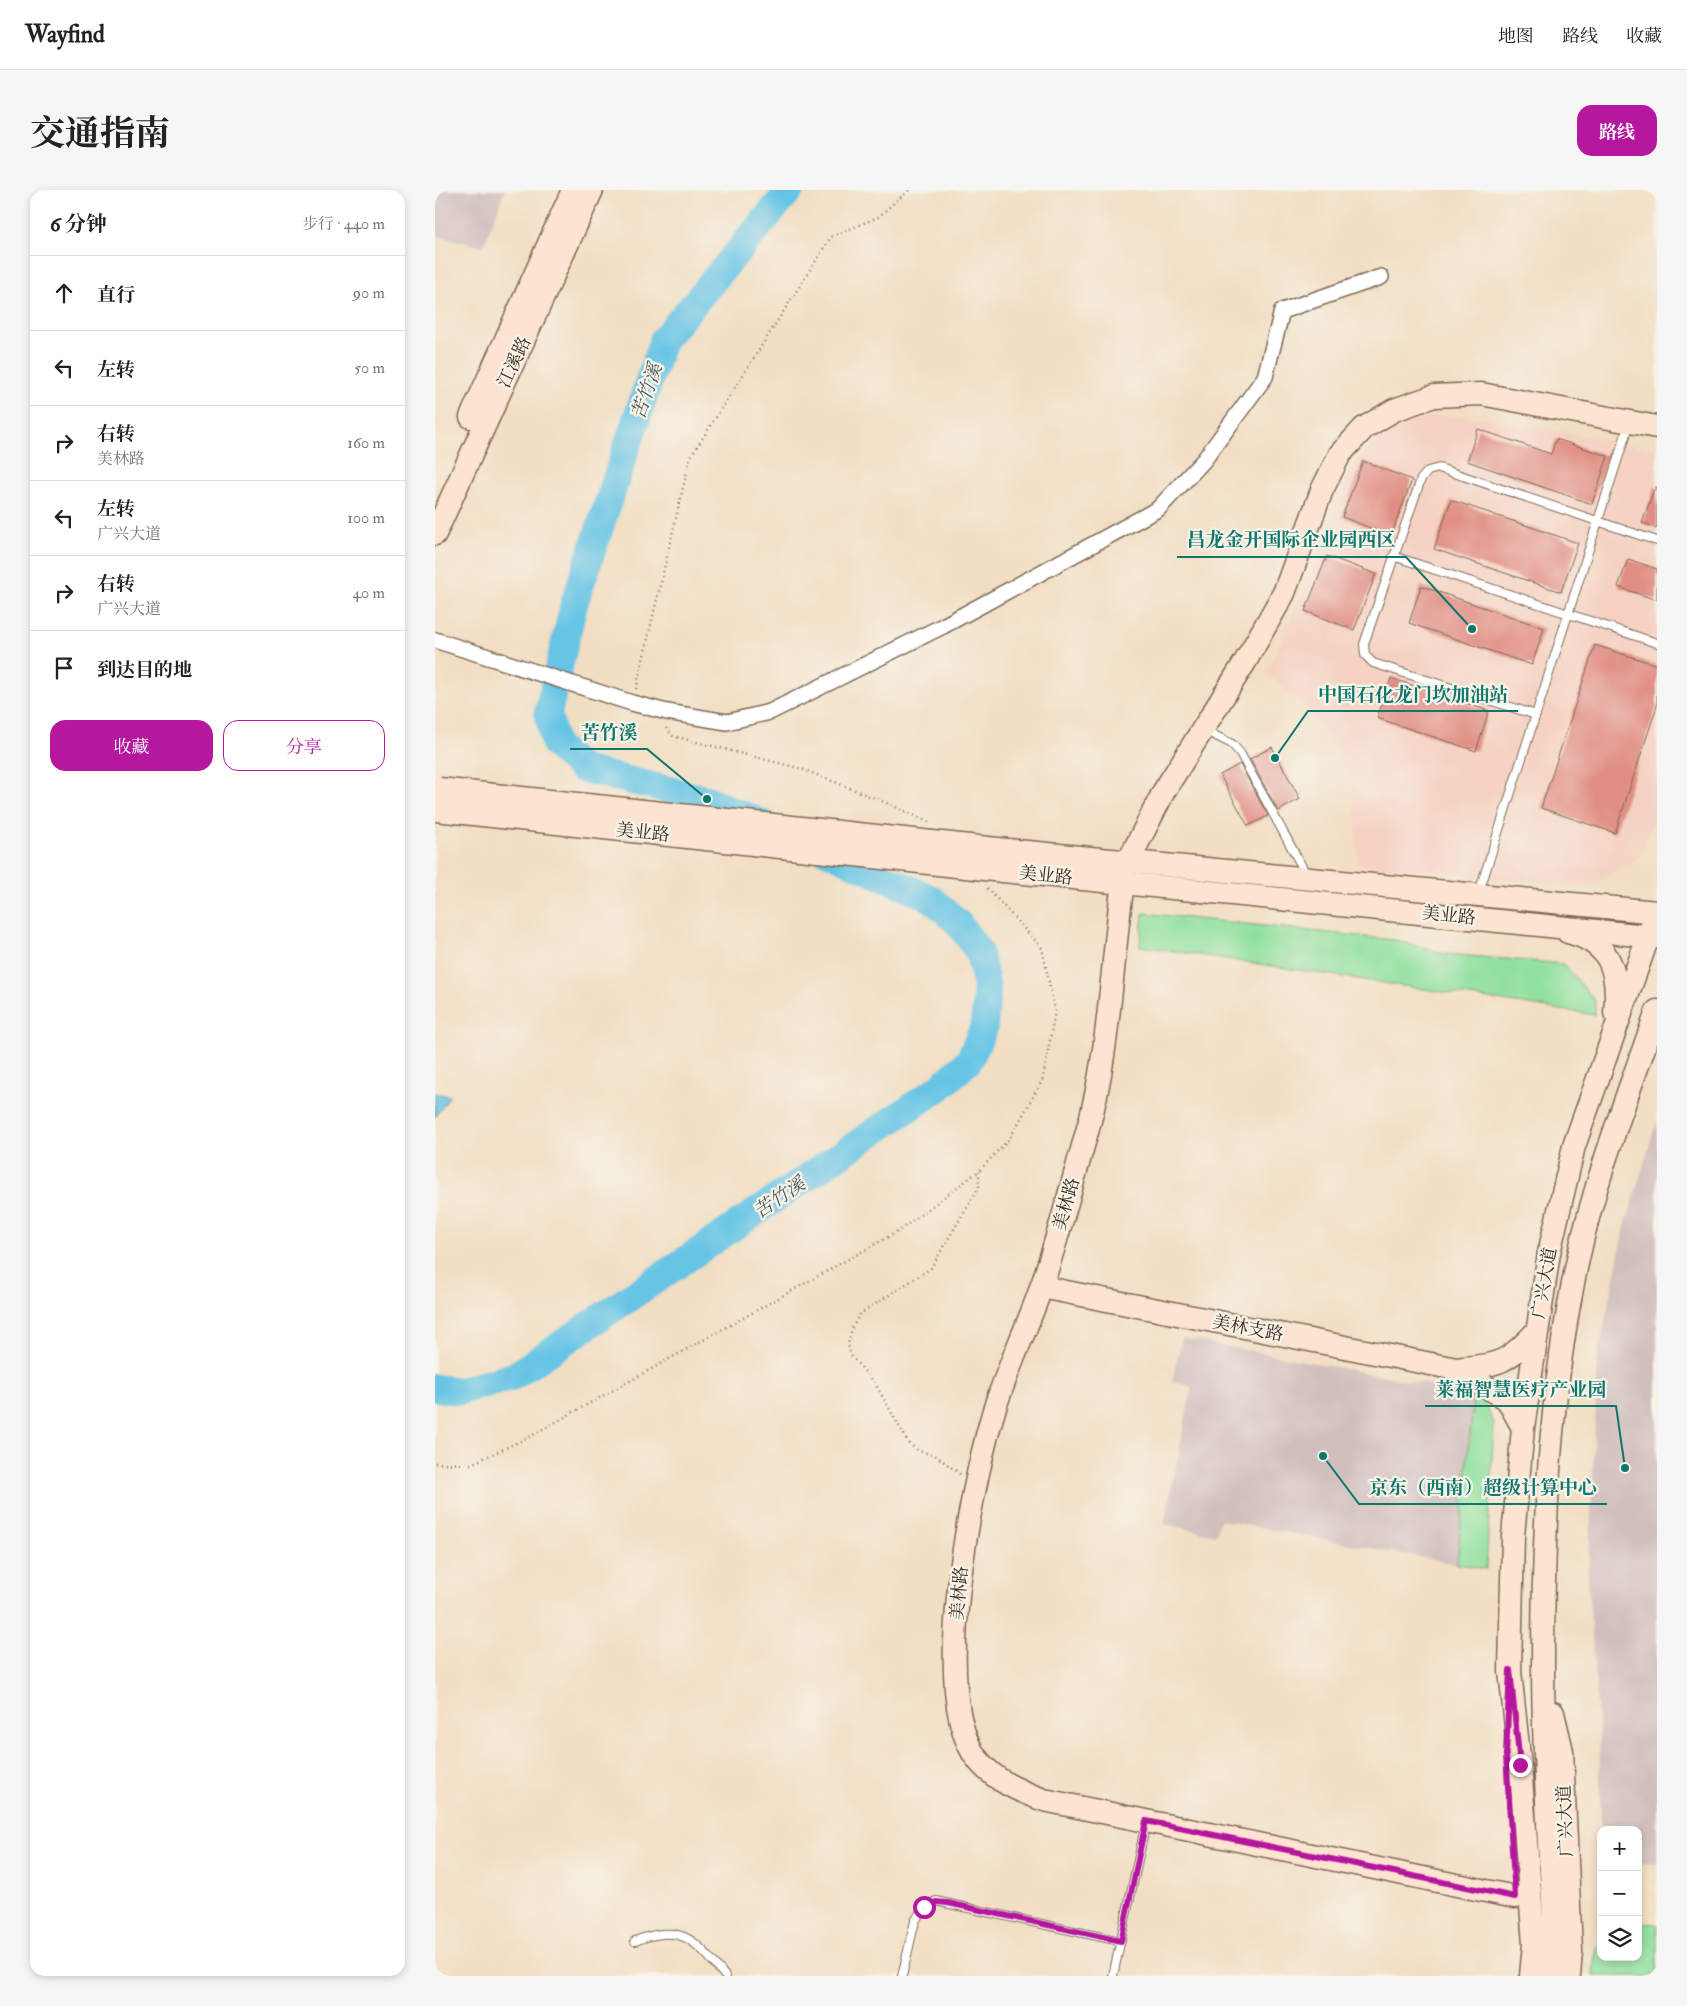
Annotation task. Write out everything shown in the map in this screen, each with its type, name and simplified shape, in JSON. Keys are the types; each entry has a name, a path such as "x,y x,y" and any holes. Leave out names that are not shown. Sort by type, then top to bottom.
{"main road":[{"name":"江溪路","path":"435,499 573,190"},
{"name":"江溪路","path":"435,534 593,190"},
{"path":"1126,872 1164,791 1245,662 1284,592 1322,490 1340,454 1365,428 1394,410 1434,396 1481,394 1657,427"},
{"name":"美业路","path":"437,788 1005,860"},
{"name":"美业路","path":"435,810 1126,872 1536,924 1653,936"},
{"name":"美业路","path":"1126,872 1308,879 1657,912"},
{"name":"美林路","path":"1126,872 1102,1064 1088,1129 1041,1287 992,1416 964,1536 954,1673 959,1721 977,1759 1008,1786 1044,1800 1515,1897"},
{"name":"广兴大道","path":"1516,1976 1518,1950 1506,1755 1513,1536 1523,1428 1549,1253 1574,1146 1653,936 1657,912"},
{"path":"1536,924 1582,937 1611,961 1616,986 1613,1039 1625,1033 1632,1034 1640,1045 1641,1057"},
{"name":"广兴大道","path":"1553,1976 1556,1945 1545,1767 1543,1669 1544,1539 1552,1428 1563,1337 1578,1257 1607,1156 1657,1011"},
{"name":"美林支路","path":"1041,1287 1456,1369"},
{"path":"1456,1369 1489,1365 1503,1361 1518,1351 1536,1332"},
{"path":"1456,1369 1507,1399 1523,1428"},
{"name":"广兴大道","path":"1543,1669 1562,1751 1571,1951 1569,1976"},
{"name":"广兴大道","path":"1510,1670 1520,1765 1534,1944 1531,1976"}],"street":[{"path":"435,640 632,703 667,712 727,722 770,712 943,626 1158,509 1204,460 1265,377 1282,311 1381,277"}],"lane":[{"path":"1478,895 1629,422"},
{"path":"1536,715 1373,663 1365,655 1365,644 1393,556 1421,479 1428,471 1439,468 1657,541"},
{"path":"1393,556 1657,643"},
{"path":"1202,730 1223,738 1240,753 1308,879"},
{"path":"1113,1976 1146,1821"},
{"path":"902,1976 915,1920 924,1907 936,1902 1121,1941"},
{"path":"635,1941 669,1932 684,1937 699,1945 725,1976"}],"path":[{"path":"632,703 690,458 775,328 831,236 878,218 909,190"},
{"path":"667,712 663,725 673,736 801,769 929,820 935,828"},
{"path":"435,1463 471,1464 529,1437 899,1231 979,1171 1009,1138 1043,1079 1055,1011 1042,948 986,886"},
{"path":"975,1486 935,1455 919,1450 909,1444 875,1383 851,1356 848,1344 852,1328 860,1314 931,1268 979,1187 979,1171"}],"shaded area":[{"path":"435,190 505,190 483,247 435,235"},
{"path":"1435,416 1480,417 1657,450 1657,813 1640,857 1586,887 1358,864 1356,818 1349,777 1331,740 1302,703 1266,674 1307,584 1352,468 1372,441 1397,424"},
{"path":"1657,1120 1657,1864 1642,1863 1642,1826 1601,1826 1599,1729 1588,1583 1598,1353 1625,1226"},
{"path":"1182,1338 1474,1393 1457,1564 1220,1520 1216,1535 1164,1524 1192,1387 1172,1381"}],"green space":[{"path":"1143,913 1395,940 1446,954 1564,964 1595,1001 1595,1015 1140,946"},
{"path":"1474,1393 1486,1406 1494,1424 1486,1569 1457,1564"},
{"path":"1642,1923 1657,1924 1657,1976 1593,1976 1595,1950 1597,1948 1597,1961 1642,1961"}],"water":[{"path":"435,1093 450,1096 435,1117"}],"building":[{"path":"1478,429 1551,454 1556,439 1608,456 1592,504 1467,461"},
{"path":"1363,461 1412,480 1391,536 1342,517"},
{"path":"1655,487 1657,487 1657,528 1642,523"},
{"path":"1451,500 1578,543 1561,592 1434,549"},
{"path":"1327,556 1376,574 1354,630 1305,611"},
{"path":"1628,559 1657,569 1657,600 1618,587"},
{"path":"1421,586 1544,628 1532,665 1409,623"},
{"path":"1595,645 1657,665 1657,706 1615,833 1541,808"},
{"path":"1391,678 1489,711 1476,751 1377,718"},
{"path":"1272,747 1300,799 1278,811 1250,759"},
{"path":"1240,764 1268,816 1248,826 1220,775"}],"waterway":[{"name":"苦竹溪","path":"764,824 707,799 582,769 555,745 548,713 574,604 663,340 790,190"},
{"name":"苦竹溪","path":"435,1388 460,1391 514,1376 939,1088 969,1061 984,1027 987,988 979,952 959,924 932,899 826,851"}],"place":[{"name":"昌龙金开国际企业园西区","path":"1472,629"},
{"name":"中国石化龙门坎加油站","path":"1275,758"},
{"name":"苦竹溪","path":"707,799"},
{"name":"京东（西南）超级计算中心","path":"1323,1456"},
{"name":"莱福智慧医疗产业园","path":"1625,1468"}],"route":[{"path":"924,1907 936,1902 948,1903 1121,1941 1146,1821 1515,1897 1506,1755 1510,1670 1520,1765"}]}
